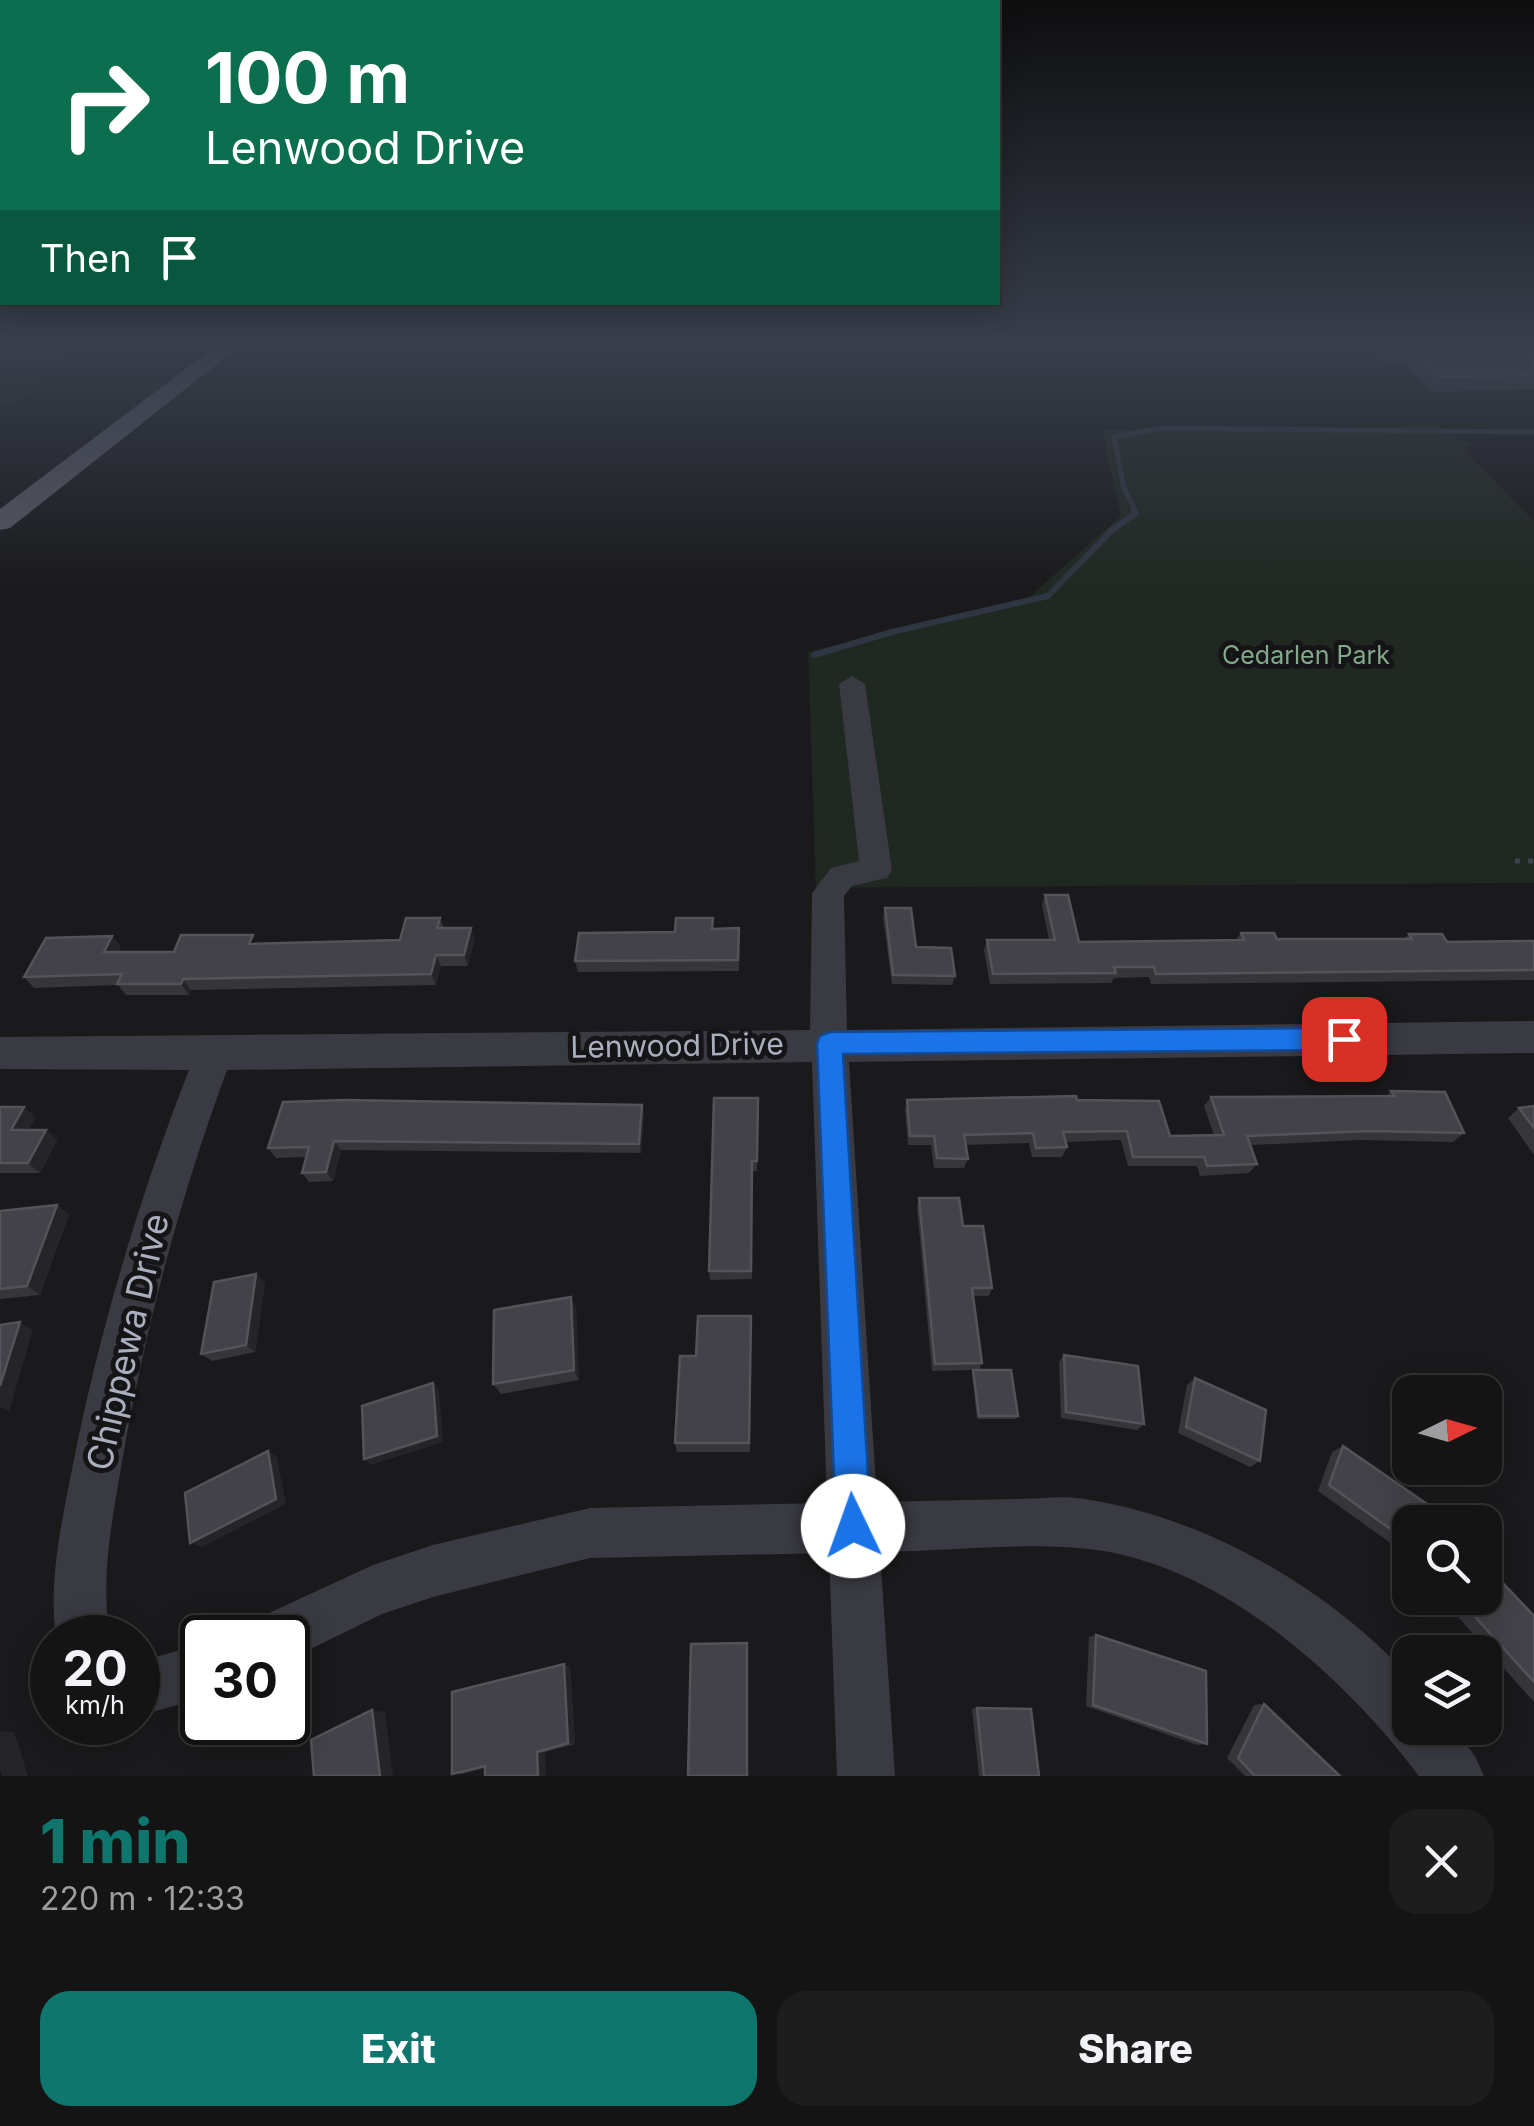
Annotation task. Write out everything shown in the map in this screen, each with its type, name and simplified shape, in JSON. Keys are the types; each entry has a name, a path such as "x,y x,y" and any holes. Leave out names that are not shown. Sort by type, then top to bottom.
{"main road":[{"path":"0,522 122,428"}],"street":[{"path":"852,684 876,870 842,876 828,894 830,1044 866,1776"},
{"name":"Lenwood Drive","path":"0,1053 214,1054 1534,1037"},
{"name":"Chippewa Drive","path":"81,1615 79,1593 85,1533 108,1395 149,1236 214,1054"},
{"path":"310,1621 373,1591 541,1542 590,1533 912,1528 970,1523 1080,1524 1150,1538 1194,1554 1317,1628 1392,1697"},
{"path":"1431,1745 1455,1776"}],"path":[{"path":"1515,861 1534,862"}],"green space":[{"name":"Cedarlen Park","path":"1440,428 1447,435 1474,444 1463,450 1534,521 1534,883 816,888 808,652 1028,598 1121,516 1102,430"}],"building":[{"path":"1045,895 1068,895 1079,942 1244,940 1241,933 1274,933 1277,939 1412,939 1409,934 1442,934 1447,942 1534,941 1534,970 1156,974 1154,967 1114,967 1116,973 993,974 987,940 1055,940"},
{"path":"885,908 911,908 916,947 951,948 955,976 893,975"},
{"path":"406,918 440,918 437,928 471,928 464,955 436,955 431,974 183,979 181,984 117,984 122,974 24,977 46,938 112,936 104,952 174,952 181,935 253,935 249,944 400,940"},
{"path":"676,918 713,918 712,929 739,928 738,960 575,961 579,933 675,932"},
{"path":"1391,1091 1445,1092 1464,1133 1369,1131 1247,1136 1257,1164 1207,1166 1204,1157 1133,1157 1127,1131 1063,1132 1067,1147 1036,1148 1033,1133 964,1135 968,1159 937,1158 934,1136 910,1136 907,1100 1076,1096 1077,1100 1159,1101 1170,1136 1224,1135 1211,1097 1395,1096"},
{"path":"714,1098 758,1098 757,1161 752,1161 751,1271 709,1271"},
{"path":"283,1102 642,1105 639,1144 334,1141 326,1172 302,1173 309,1147 268,1148"},
{"path":"1534,1106 1534,1128 1519,1108"},
{"path":"0,1107 24,1107 11,1130 46,1130 28,1163 0,1163"},
{"path":"919,1198 959,1198 963,1226 983,1226 992,1288 972,1288 982,1363 935,1364"},
{"path":"57,1205 27,1286 0,1289 0,1211"},
{"path":"256,1274 246,1345 201,1354 214,1282"},
{"path":"571,1297 574,1370 493,1384 494,1310"},
{"path":"698,1316 751,1316 749,1443 675,1443 680,1356 696,1356"},
{"path":"20,1322 0,1386 0,1325"},
{"path":"1064,1355 1138,1366 1144,1424 1066,1412"},
{"path":"973,1370 1011,1370 1018,1416 979,1416"},
{"path":"1195,1378 1266,1410 1260,1461 1186,1427"},
{"path":"433,1383 437,1436 364,1459 362,1406"},
{"path":"1343,1446 1392,1480 1392,1485 1399,1485 1428,1505 1392,1505 1392,1530 1329,1485"},
{"path":"268,1451 276,1499 190,1543 185,1493"},
{"path":"1502,1582 1534,1616 1534,1682 1502,1647 1502,1635 1491,1635 1473,1615 1502,1615"},
{"path":"1096,1635 1206,1671 1207,1744 1093,1705"},
{"path":"747,1643 747,1776 688,1776 691,1644"},
{"path":"564,1664 568,1743 537,1752 538,1776 485,1776 485,1766 452,1774 452,1692"},
{"path":"1264,1704 1340,1776 1255,1776 1238,1758"},
{"path":"977,1708 1031,1709 1039,1776 984,1776"},
{"path":"372,1710 380,1776 314,1776 311,1740"}],"waterway":[{"path":"1136,512 1124,488 1114,437 1164,428 1534,432"},
{"path":"814,655 892,632 1048,596 1112,530 1136,513 1134,510"}],"route":[{"path":"853,1526 830,1044 1344,1039"}]}
